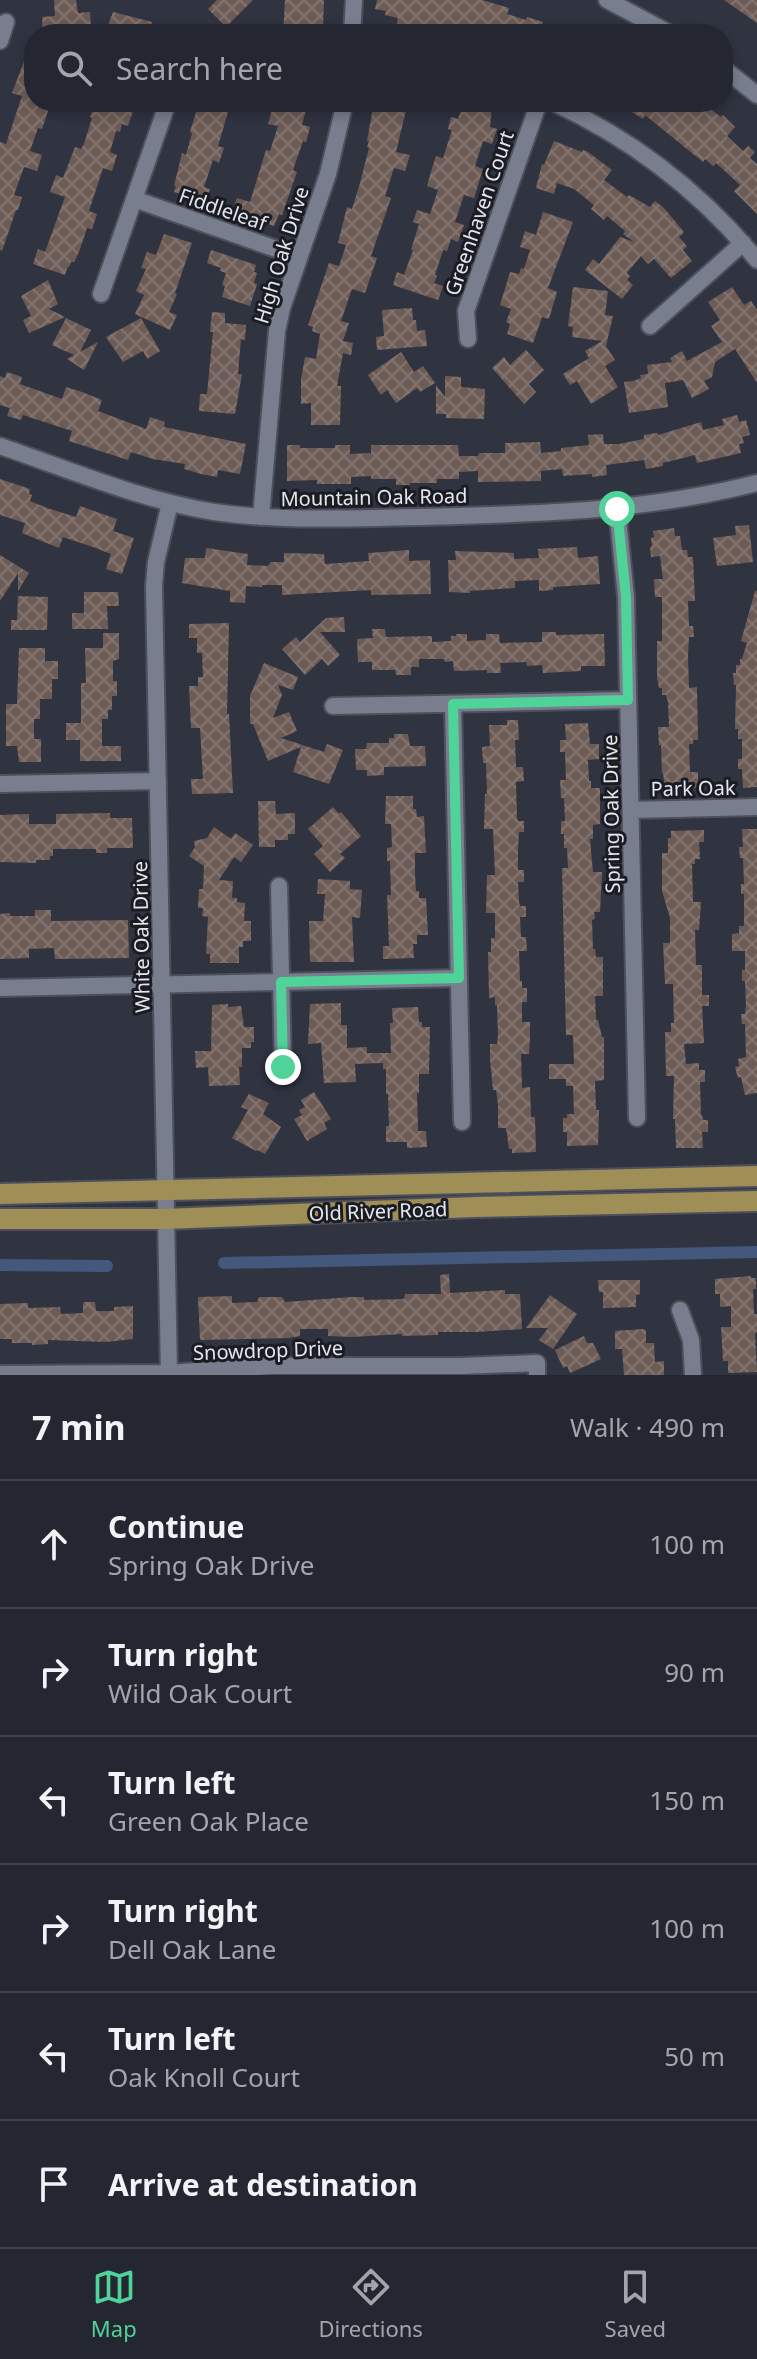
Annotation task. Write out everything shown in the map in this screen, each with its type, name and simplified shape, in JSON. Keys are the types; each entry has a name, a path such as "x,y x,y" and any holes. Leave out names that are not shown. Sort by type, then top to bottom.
{"main road":[{"name":"Old River Road","path":"0,1194 757,1176"},
{"name":"Old River Road","path":"0,1219 165,1219 475,1207 757,1201"}],"street":[{"path":"353,24 354,0"},
{"path":"607,0 652,24"},
{"path":"0,41 6,22"},
{"path":"733,76 757,95"},
{"path":"101,294 164,112"},
{"name":"High Oak Drive","path":"261,517 277,331 328,174 343,112"},
{"name":"Greenhaven Court","path":"468,339 466,311 536,112"},
{"path":"571,112 649,158 709,208 757,260"},
{"name":"Fiddleleaf","path":"134,199 299,257"},
{"path":"650,326 743,243"},
{"name":"Mountain Oak Road","path":"0,446 170,503 261,517 516,515 617,509 674,501 757,483"},
{"name":"White Oak Drive","path":"169,1373 154,585 156,562 170,503"},
{"name":"Spring Oak Drive","path":"617,509 626,597 637,1118"},
{"path":"333,706 628,700"},
{"path":"453,704 462,1122"},
{"path":"0,784 158,781"},
{"name":"Park Oak","path":"631,810 757,807"},
{"path":"279,886 283,1067"},
{"path":"0,988 459,978"},
{"path":"680,1310 691,1340 693,1375"},
{"name":"Snowdrop Drive","path":"0,1374 169,1373 271,1366 537,1369"}],"building":[{"path":"54,0 76,0 78,13 90,12 91,24 42,24 42,17 55,16"},
{"path":"217,0 253,0 229,24 223,24 208,9"},
{"path":"285,0 324,0 323,24 284,24"},
{"path":"377,0 482,0 509,8 507,14 543,22 397,24 398,18 375,9"},
{"path":"724,0 757,0 757,23"},
{"path":"113,12 152,22 151,24 109,24"},
{"path":"24,61 24,112 48,112 30,151 42,155 37,171 24,167 14,195 22,197 2,251 0,142 6,144 22,96 12,93"},
{"path":"92,112 133,112 128,126 122,124 120,132 116,131 110,152 117,155 112,171 103,168 89,211 97,214 92,229 87,228 79,252 65,275 33,264 38,249 45,252 65,197 50,192 56,175 63,178 75,147 81,149 84,144"},
{"path":"196,112 228,112 218,146 224,148 219,163 213,160 204,187 210,189 206,202 174,192"},
{"path":"271,112 305,112 302,125 310,127 293,170 297,172 282,215 279,214 274,226 232,212 237,198 250,202 266,150 270,151 278,126 268,124"},
{"path":"372,112 406,112 396,152 410,155 405,171 394,168 385,196 391,198 371,256 377,258 365,293 352,289 341,321 349,323 343,341 353,343 351,355 343,353 337,386 341,386 340,425 311,425 311,403 301,404 301,379 305,357 316,359 320,334 308,325 329,263 339,266 346,245 338,243 347,207 352,209 360,183 369,148 367,141"},
{"path":"460,112 491,112 490,127 497,129 492,144 483,141 475,166 483,169 474,198 464,195 455,222 464,225 458,242 451,239 447,251 443,250 434,283 443,286 438,300 393,285 397,272 404,275 413,250 419,224 413,222 417,210 430,214 438,190 427,186 432,168 436,156 443,158 452,130 448,129 451,117 458,119"},
{"path":"632,112 714,112 721,117 723,115 735,127 727,136 743,151 748,146 755,152 750,158 757,164 757,214 734,191 740,185 716,163 713,166 705,159 703,162 645,115 643,119"},
{"path":"554,141 588,152 612,170 604,180 627,197 629,195 650,207 655,201 664,208 684,232 679,237 687,246 683,250 692,261 671,278 654,259 648,264 641,256 627,273 630,276 627,280 633,285 622,299 585,270 593,259 599,264 620,237 634,242 607,216 604,220 591,209 594,205 574,189 557,183 554,194 536,188 542,164"},
{"path":"543,212 573,222 548,288 557,292 549,319 542,317 533,343 507,334 510,324 506,322 511,309 500,305 510,272 519,274 521,268 524,269 530,250 520,247 525,231 536,235"},
{"path":"164,234 192,243 169,312 177,315 170,330 135,314 144,295 136,291 146,269 141,268 147,252 156,255"},
{"path":"211,250 256,265 254,283 257,284 250,306 222,297 226,273 207,263"},
{"path":"48,280 58,304 49,309 65,317 29,333 23,320 31,316 21,296"},
{"path":"573,287 608,291 605,315 613,316 606,346 615,360 605,366 618,387 591,404 577,381 570,385 563,374 589,358 585,351 602,341 572,337 573,327 568,326"},
{"path":"732,287 744,305 751,301 757,310 757,383 735,349 715,362 712,377 704,381 709,389 692,398 683,380 665,383 668,407 629,413 624,382 648,374 647,365 672,362 670,358 682,351 687,361 722,342 711,326 720,320 708,302"},
{"path":"412,308 417,331 425,330 427,346 377,350 376,337 384,336 382,310"},
{"path":"212,312 225,313 225,323 246,325 245,340 241,339 238,374 242,374 235,414 199,411 200,394 207,394"},
{"path":"66,318 91,330 80,352 98,342 84,370 67,359 74,355 52,345"},
{"path":"141,318 160,351 147,359 143,351 123,362 106,337"},
{"path":"526,350 544,370 529,384 536,392 524,404 492,368 504,357 510,365"},
{"path":"401,352 414,372 423,366 435,383 420,392 417,388 396,403 387,390 381,395 368,375"},
{"path":"7,372 22,377 20,384 62,399 66,387 102,400 98,411 146,429 150,417 165,422 164,427 246,444 240,474 218,470 217,477 201,474 184,469 185,464 131,452 128,460 69,441 72,431 23,415 21,420 7,416 10,408 0,405 0,376 5,378"},
{"path":"445,376 461,377 461,387 485,389 484,419 446,418 446,414 436,414 436,385 445,397"},
{"path":"737,415 739,422 746,420 750,435 742,437 744,443 739,444 741,453 697,463 695,455 646,469 644,460 606,465 607,475 592,477 592,474 563,476 562,469 541,471 541,481 478,482 478,471 459,472 459,479 437,479 437,483 410,485 396,485 396,479 371,479 371,476 351,477 351,484 317,484 317,480 287,481 287,445 335,448 335,445 350,445 350,454 371,453 371,445 458,445 459,456 478,456 479,453 505,453 505,443 540,442 541,453 589,445 588,435 603,434 604,444 619,444 701,422 703,430 724,425 722,419"},
{"path":"0,479 30,489 30,501 47,508 76,517 80,506 117,519 113,531 134,538 122,574 106,569 111,554 63,537 59,548 22,533 25,523 0,515"},
{"path":"749,525 753,562 717,566 713,538 736,535 735,526"},
{"path":"674,528 675,536 680,536 682,550 687,550 688,557 693,557 695,601 688,601 689,626 693,626 694,637 689,637 688,656 689,688 697,687 698,740 689,744 690,772 698,772 698,788 665,789 658,727 669,727 668,702 666,695 662,695 657,678 657,641 662,641 662,597 655,597 654,579 663,579 660,556 651,557 650,547 653,531"},
{"path":"577,547 578,558 598,556 600,584 539,591 539,580 515,581 515,588 449,592 448,560 456,560 455,551 514,553 514,559 539,558 538,549"},
{"path":"206,548 248,554 247,565 268,566 271,562 284,562 284,553 324,554 325,564 369,561 368,553 409,550 409,561 430,560 431,594 371,595 371,590 282,595 282,585 262,585 246,586 245,603 230,602 230,591 182,583 185,558 205,558"},
{"path":"0,555 29,573 18,591 18,573 0,601"},
{"path":"755,591 757,787 743,788 742,769 738,769 738,759 742,759 742,739 738,739 738,729 735,729 736,685 733,673 736,673 736,665 740,665 747,643 741,641"},
{"path":"84,592 118,592 119,606 107,606 108,629 72,629 72,613 84,613"},
{"path":"18,596 48,597 47,630 11,630 11,620 17,620"},
{"path":"344,617 345,632 320,632 340,655 328,666 322,659 305,675 282,649 296,637 300,642 326,618"},
{"path":"229,623 227,714 233,793 192,794 191,779 203,779 200,728 191,728 189,686 198,686 198,677 203,677 202,653 197,653 197,638 189,638 189,624"},
{"path":"372,629 385,629 386,637 432,636 432,642 451,641 451,636 456,634 467,634 467,641 486,640 486,634 499,634 500,643 542,642 542,632 556,632 556,635 604,634 605,666 581,666 581,671 543,673 542,665 500,663 501,673 487,673 487,670 454,671 453,661 445,662 444,659 419,659 419,667 411,667 411,675 396,675 395,670 372,670 372,662 358,662 357,639 373,638"},
{"path":"103,633 119,633 119,659 113,661 117,696 112,696 108,719 102,719 102,746 121,746 121,761 80,761 80,740 66,740 66,723 81,723 81,683 86,683 85,648 103,648"},
{"path":"19,648 45,648 45,661 58,661 58,679 52,679 52,699 40,699 40,719 34,719 34,739 41,739 41,762 19,762 17,746 6,746 6,704 17,704"},
{"path":"264,663 298,677 293,690 278,685 282,695 273,718 289,712 297,731 281,738 324,752 327,744 343,750 329,784 293,772 301,747 268,761 253,724 250,724 250,696"},
{"path":"507,720 518,720 516,767 523,767 524,781 516,782 517,817 518,821 524,821 524,832 519,832 518,849 518,870 524,870 524,882 518,882 519,902 520,906 526,906 526,917 520,917 521,937 526,937 527,951 519,951 520,981 522,988 527,988 527,1002 522,1002 522,1022 530,1022 529,1054 521,1054 522,1088 530,1087 536,1152 512,1153 506,1128 498,1128 498,1104 496,1090 493,1090 490,1059 490,1044 497,1044 498,1035 497,1005 495,997 489,998 488,952 491,952 491,938 495,938 495,913 486,913 487,875 495,875 493,829 484,829 487,794 482,747 490,746 489,725 507,725"},
{"path":"588,723 590,744 599,744 599,759 588,760 591,788 600,788 600,824 593,825 593,839 590,839 593,872 602,872 600,912 594,912 595,919 592,920 593,949 596,957 603,957 603,996 595,996 596,1020 604,1037 604,1080 595,1081 596,1110 599,1110 598,1145 567,1146 563,1118 574,1114 573,1086 566,1086 566,1079 549,1079 549,1064 574,1064 573,1035 566,1035 562,868 568,868 567,848 564,848 564,834 561,834 561,821 565,821 560,780 566,780 565,752 560,752 560,740 566,740 565,724"},
{"path":"394,734 408,734 410,746 425,746 426,766 384,767 384,775 367,776 367,770 356,770 355,749 366,749 367,743 389,743 389,738 394,738"},
{"path":"386,796 413,796 413,809 416,809 417,817 424,816 426,853 415,853 415,874 419,898 426,898 428,935 417,935 417,944 413,944 414,958 383,959 383,946 389,946 387,895 391,895 387,848 392,847 391,824 385,824"},
{"path":"258,801 275,801 276,814 295,813 295,834 288,834 288,840 275,840 275,847 259,847"},
{"path":"333,807 361,836 340,854 345,858 330,872 314,854 323,846 308,829"},
{"path":"110,813 110,818 132,818 133,848 107,848 107,853 96,853 96,849 53,849 50,860 36,860 36,863 0,862 0,815 29,814 29,824 56,824 56,814"},
{"path":"214,827 231,839 235,833 253,845 241,862 234,857 219,880 233,881 232,898 245,903 244,921 251,921 251,941 243,941 243,947 239,947 239,963 210,963 210,954 206,954 208,917 202,916 203,908 198,908 204,866 189,856 195,847 194,841 207,838"},
{"path":"742,829 757,829 757,1093 745,1095 735,1067 739,1066 738,1059 746,1057 745,1024 742,1024 741,1014 745,1014 746,1005 745,981 742,981 745,951 732,951 732,934 739,933 739,926 744,926 744,894 741,894 741,884 744,884 743,858 740,858 739,847 743,847"},
{"path":"704,830 704,842 699,842 700,859 695,859 695,864 692,864 693,902 701,902 699,930 695,930 696,965 702,965 702,995 709,995 709,1006 702,1006 704,1043 684,1044 686,1064 699,1063 699,1070 705,1070 705,1082 700,1082 701,1115 703,1120 708,1120 708,1132 702,1132 703,1148 676,1148 674,1076 666,1076 665,1032 671,1032 671,1023 674,1023 673,984 665,984 663,943 670,943 670,918 662,891 662,853 668,853 671,831"},
{"path":"318,879 350,881 350,889 362,890 360,918 352,917 354,962 310,962 309,921 323,921 325,894 317,894"},
{"path":"35,910 51,910 51,921 128,920 129,958 55,959 54,948 29,949 29,958 0,959 0,914 35,916"},
{"path":"341,1003 341,1025 347,1025 347,1048 367,1047 367,1053 391,1053 392,1008 418,1007 422,1027 430,1027 429,1074 419,1074 417,1093 418,1131 426,1131 427,1147 407,1148 407,1142 386,1142 388,1094 383,1063 355,1064 356,1082 324,1083 321,1043 308,1044 310,1004"},
{"path":"228,1004 228,1007 241,1006 244,1027 254,1027 254,1042 251,1042 251,1048 242,1048 240,1085 209,1086 208,1067 196,1068 195,1051 211,1051 212,1005"},
{"path":"314,1092 331,1119 324,1123 327,1129 307,1141 294,1119 302,1115 299,1110 305,1107 301,1100"},
{"path":"249,1094 269,1103 263,1114 281,1127 265,1154 232,1138 248,1110 241,1107"},
{"path":"449,1274 450,1293 505,1290 505,1294 520,1294 522,1329 352,1337 328,1336 328,1329 300,1329 300,1336 288,1338 200,1340 198,1297 232,1296 232,1303 257,1302 259,1297 282,1297 285,1302 352,1297 364,1297 364,1300 404,1299 405,1294 441,1294 440,1275"},
{"path":"756,1278 756,1289 753,1289 754,1314 757,1314 757,1372 728,1373 728,1361 723,1361 721,1327 731,1327 731,1306 720,1307 720,1294 715,1294 715,1279"},
{"path":"598,1280 640,1280 636,1307 603,1308 603,1292 599,1292"},
{"path":"550,1295 577,1314 553,1349 539,1340 548,1328 526,1328"},
{"path":"85,1302 95,1302 96,1311 114,1311 114,1307 133,1306 133,1339 106,1342 48,1340 48,1344 32,1345 0,1339 0,1304 28,1303 28,1308 60,1307 61,1314 83,1313"},
{"path":"646,1330 646,1343 654,1343 655,1362 664,1361 664,1375 624,1375 622,1349 615,1349 615,1331"},
{"path":"584,1336 587,1343 593,1343 601,1359 570,1373 567,1366 563,1368 555,1350"}],"waterway":[{"path":"224,1263 757,1252"},
{"path":"0,1265 107,1266"}],"route":[{"path":"283,1067 281,982 459,978 453,704 628,700 626,597 617,509"}]}
